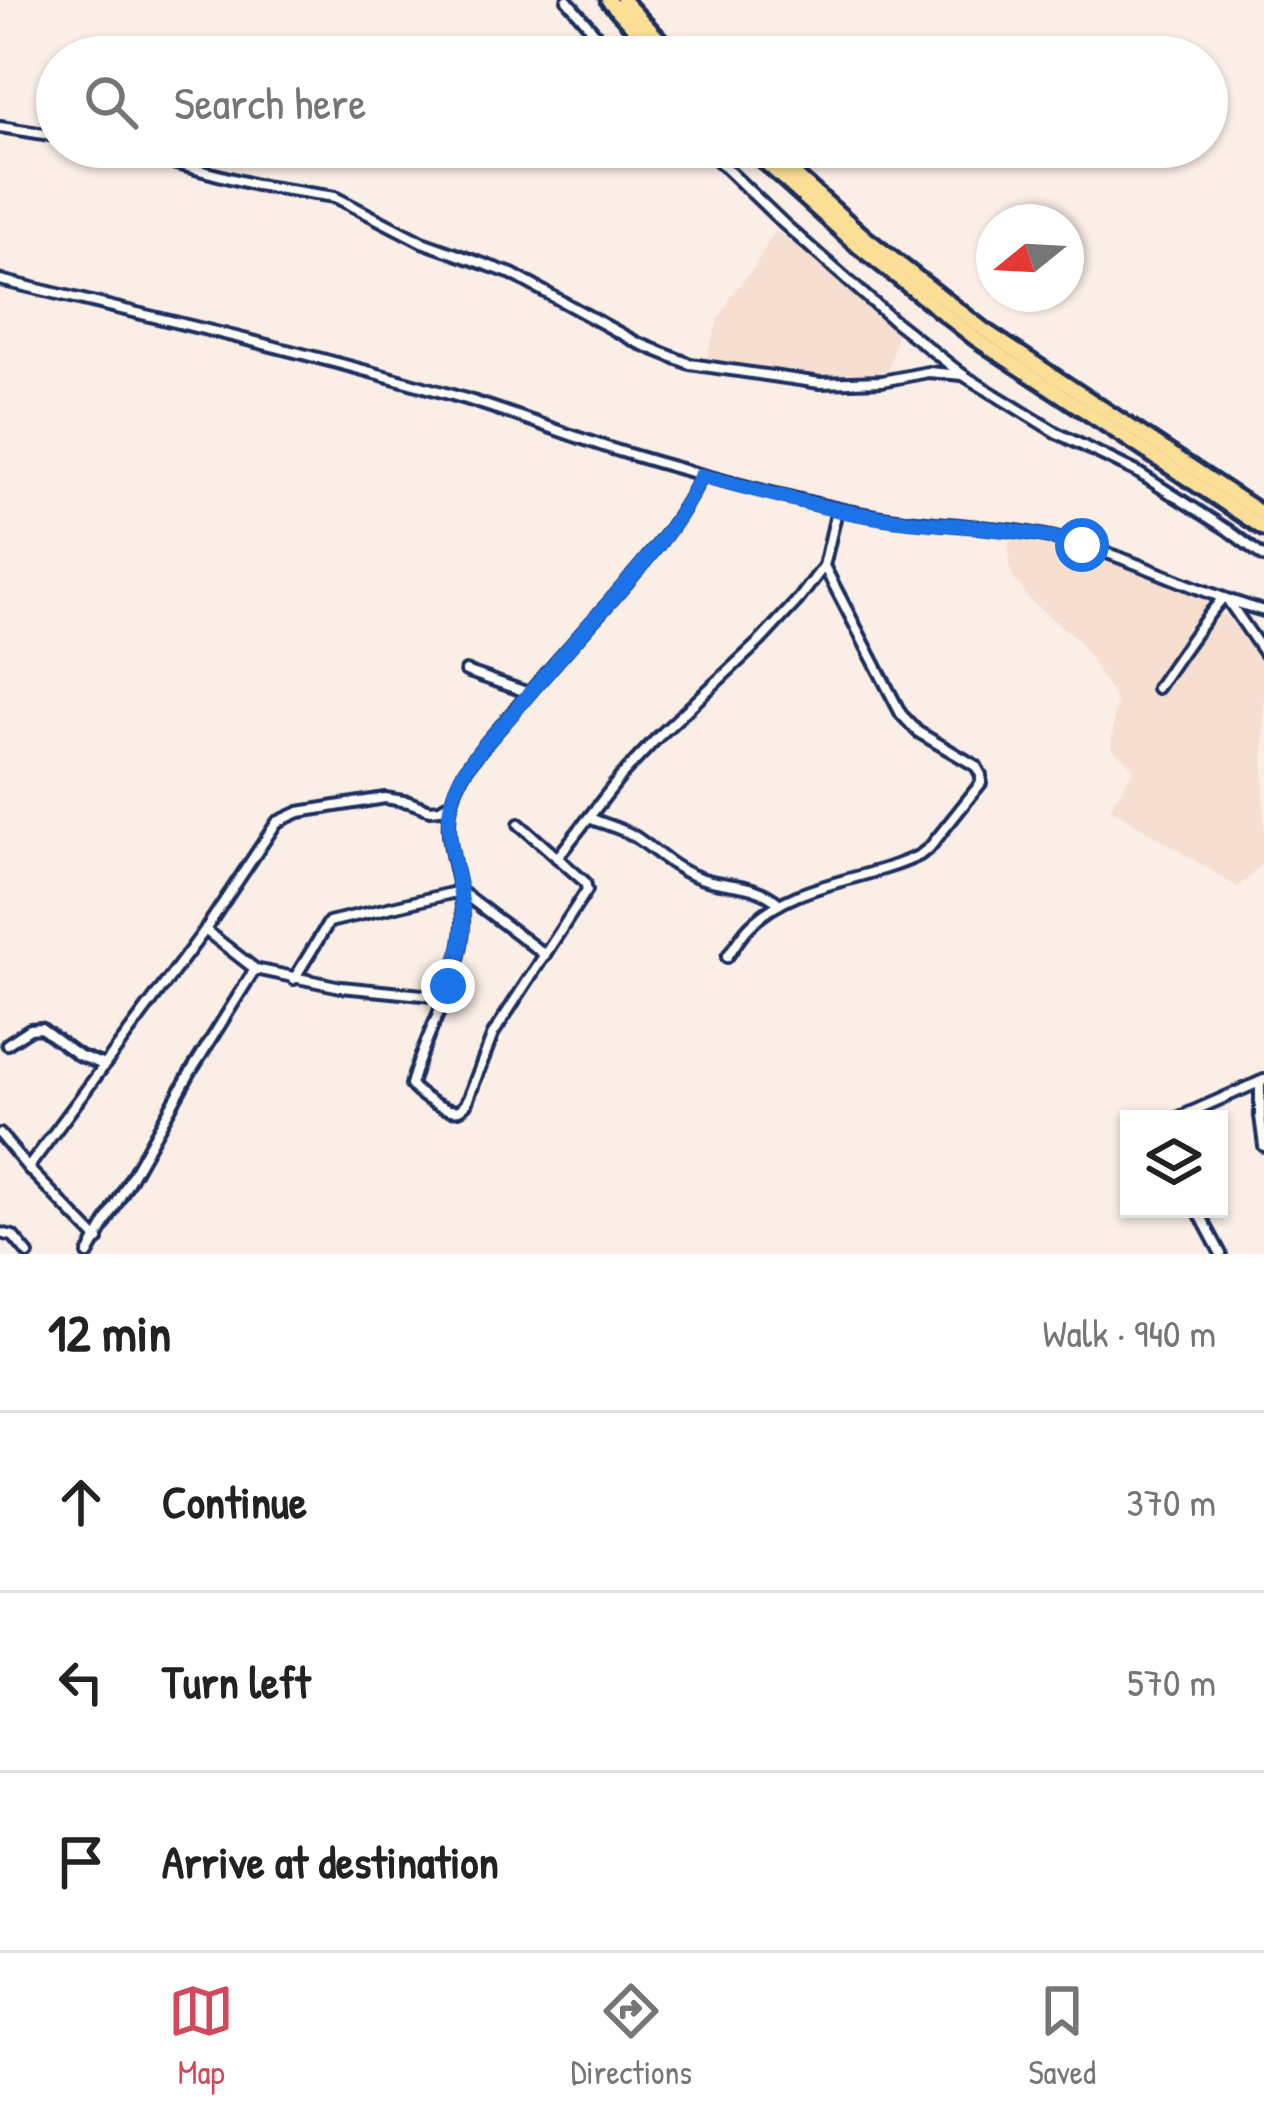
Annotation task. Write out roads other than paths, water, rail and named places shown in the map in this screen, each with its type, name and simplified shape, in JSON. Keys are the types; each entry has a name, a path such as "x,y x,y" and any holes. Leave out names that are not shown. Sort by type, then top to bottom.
{"highway":[{"path":"608,0 641,36"},
{"path":"623,0 656,36"},
{"path":"771,168 859,247 976,339 1264,529"},
{"path":"788,168 866,238 984,330 1264,515"}],"street":[{"path":"567,0 597,36"},
{"path":"0,127 36,133"},
{"path":"192,168 256,185 335,197 436,248 512,274 638,343 690,364 820,383 868,382 938,371 963,375"},
{"path":"726,168 893,320 963,375 1058,433 1137,472 1264,557"},
{"path":"0,280 412,383 701,476 889,519 1051,537 1264,611"},
{"path":"519,824 585,881 587,890 486,1048 466,1104 455,1111 418,1094 411,1085 462,940 460,891 449,839 452,802 461,778 529,693 637,573 701,476"},
{"path":"557,858 622,775 799,599 824,566 837,509"},
{"path":"727,957 752,923 780,904 920,856 981,783 976,766 918,732 902,714 824,566"},
{"path":"1225,601 1264,653"},
{"path":"1157,688 1192,633 1225,601"},
{"path":"466,671 529,693"},
{"path":"28,1168 205,930 273,826 286,816 386,798 430,810 452,802"},
{"path":"589,818 634,837 684,872 755,888 780,904"},
{"path":"460,891 545,956"},
{"path":"294,979 328,922 460,891"},
{"path":"205,930 255,969 340,987 443,998"},
{"path":"88,1254 255,969"},
{"path":"8,1044 30,1029 41,1028 78,1055 104,1065"},
{"path":"1196,1110 1262,1081 1264,1147"},
{"path":"0,1134 98,1240"},
{"path":"1202,1218 1220,1254"},
{"path":"0,1233 13,1236 28,1254"}]}
